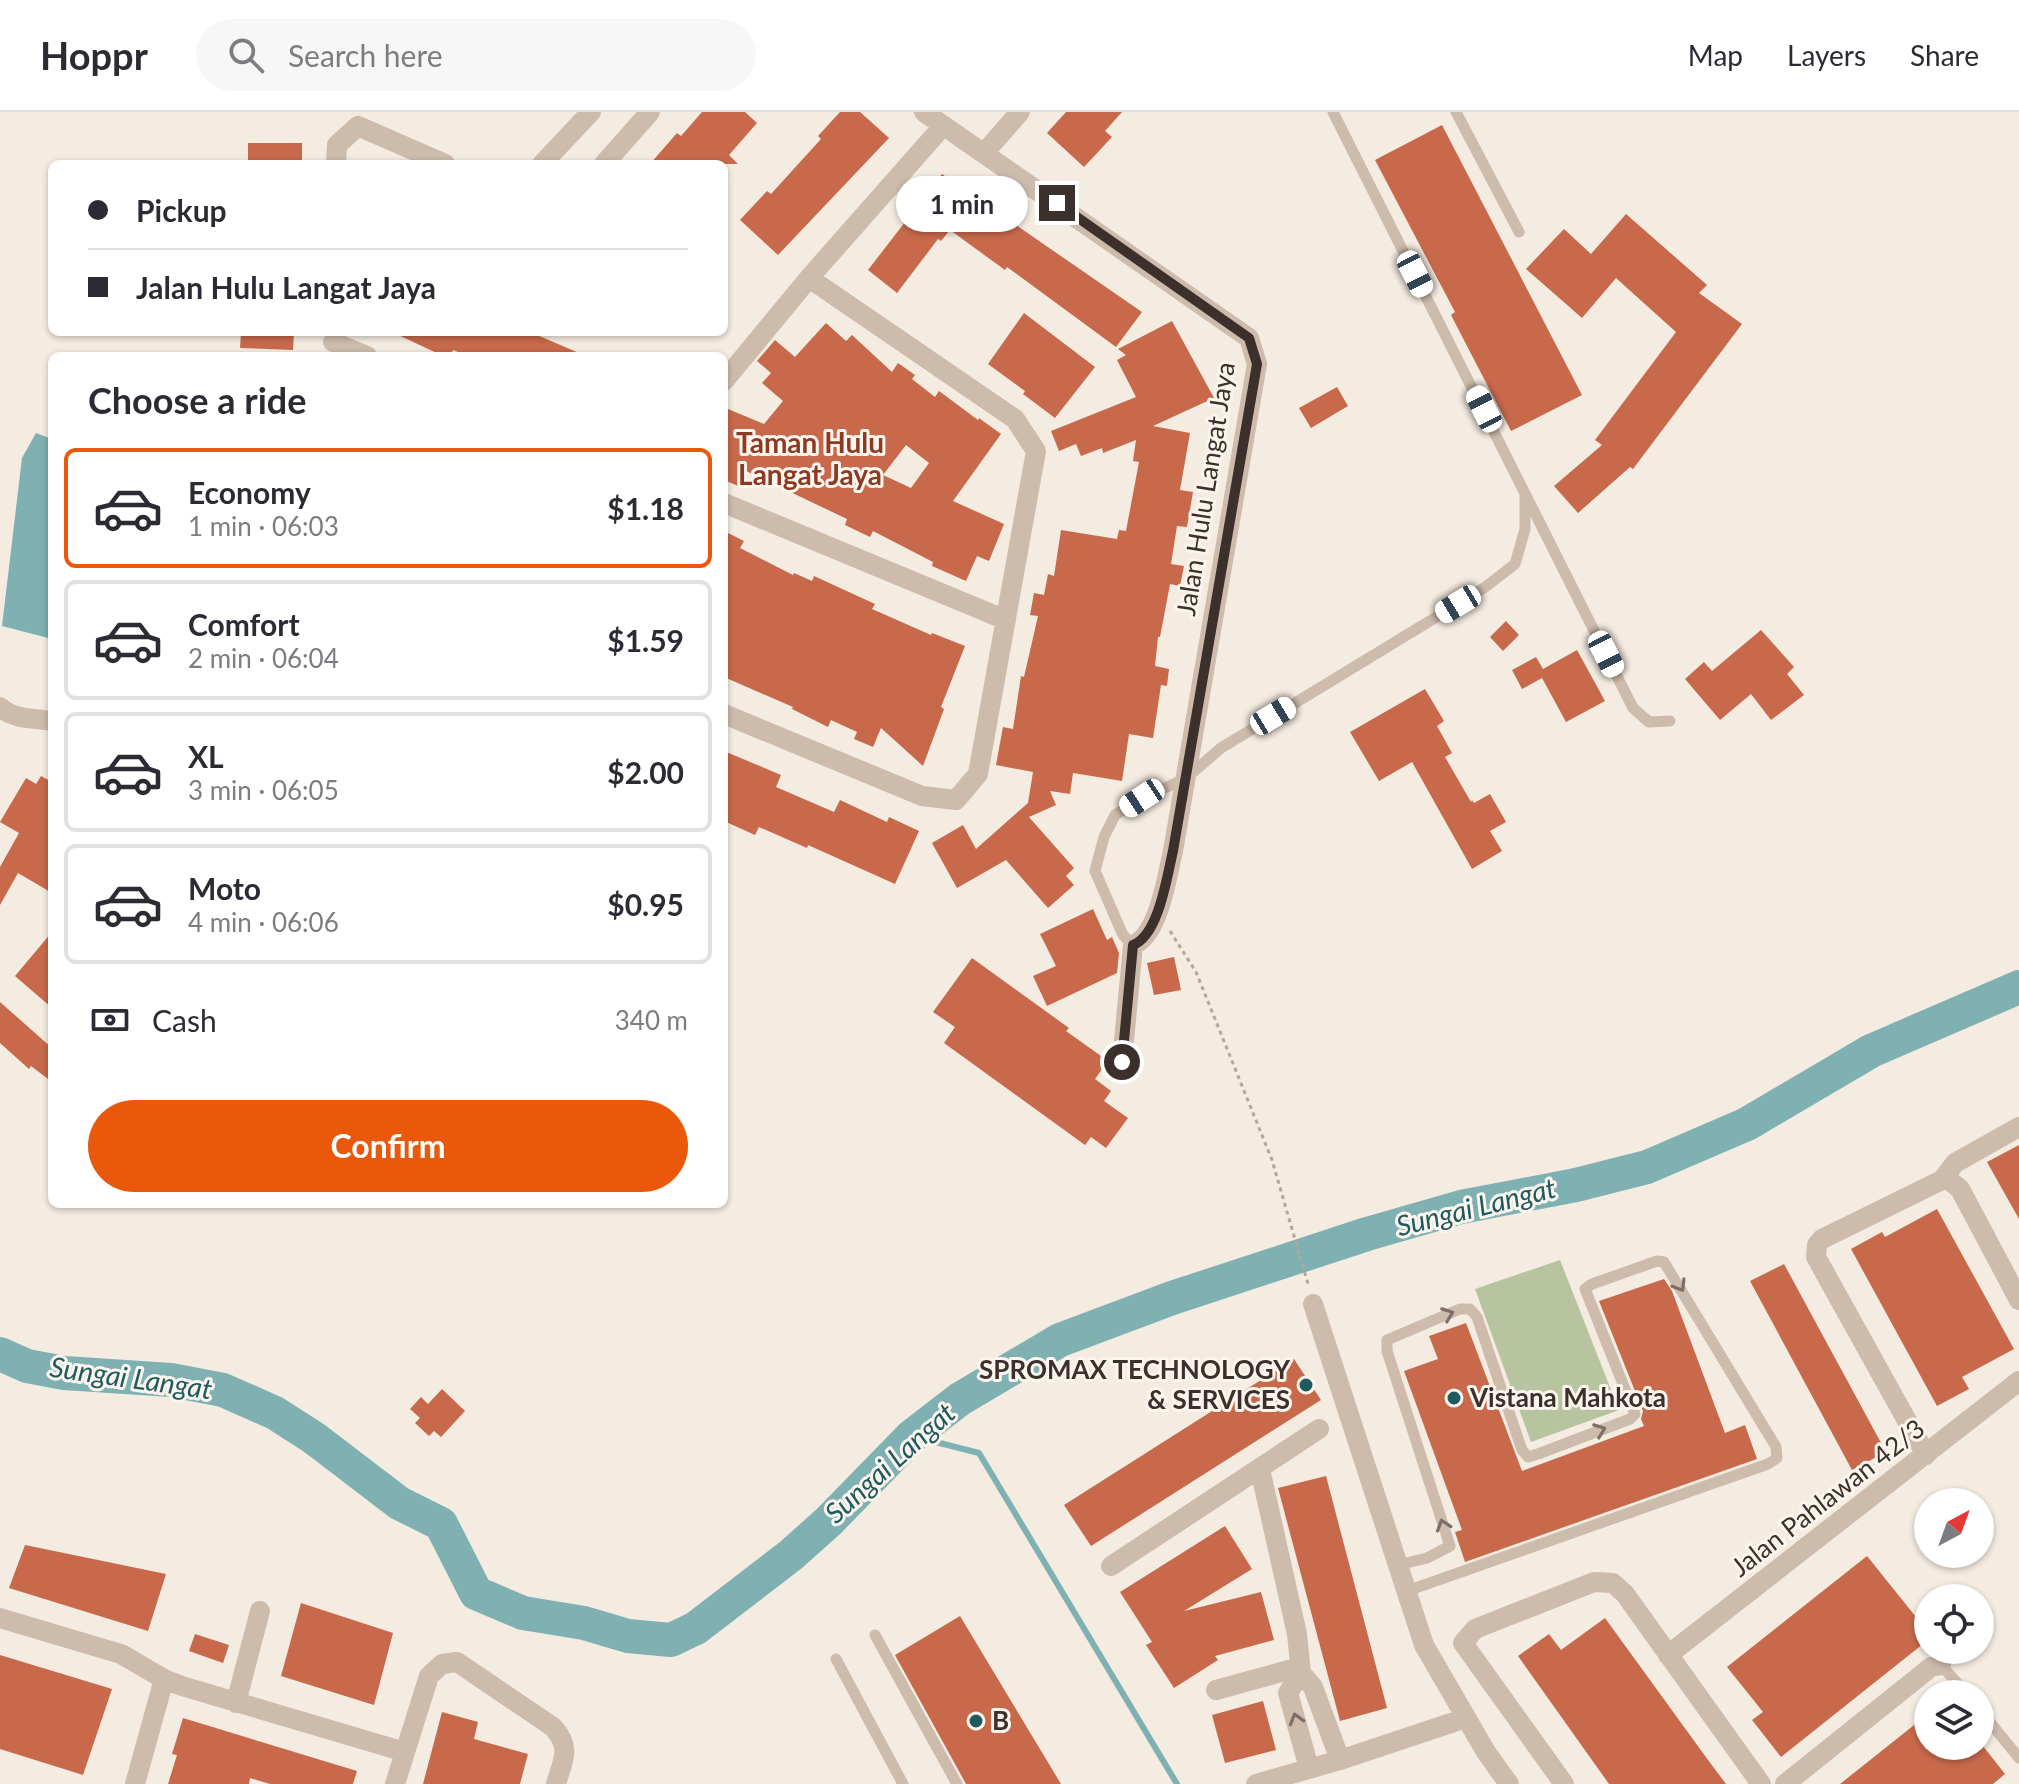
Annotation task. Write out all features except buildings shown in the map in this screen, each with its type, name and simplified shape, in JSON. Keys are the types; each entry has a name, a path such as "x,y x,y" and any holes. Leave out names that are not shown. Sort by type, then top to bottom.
{"street":[{"path":"546,160 591,112"},
{"path":"608,160 650,112"},
{"name":"Jalan Hulu Langat Jaya","path":"924,112 1249,338 1257,364 1175,838 1158,911"},
{"path":"985,152 1020,112"},
{"path":"337,154 358,126 436,160"},
{"path":"728,376 809,278 943,126"},
{"path":"728,716 922,796 956,800 978,774 1036,451 1015,419 809,278"},
{"path":"333,343 357,352"},
{"path":"728,505 1006,620"},
{"path":"0,707 5,712 48,720"},
{"path":"1122,1062 1133,945 1147,935 1158,911"},
{"path":"2019,1127 1955,1163 1951,1185 2019,1300"},
{"path":"1926,1455 1816,1257 1817,1245 1822,1239 1951,1185"},
{"path":"1313,1304 1424,1645 1509,1784"},
{"name":"Jalan Pahlawan 42/3","path":"1668,1655 2019,1381"},
{"path":"1111,1566 1319,1429"},
{"path":"1260,1469 1297,1634 1300,1670 1288,1693 1309,1768"},
{"path":"1564,1784 1463,1643 1475,1629 1594,1582 1613,1583 1625,1594 1761,1784"},
{"path":"236,1703 260,1611"},
{"path":"0,1618 121,1654 164,1679 236,1703 405,1752"},
{"path":"395,1784 429,1676 442,1664 457,1662 553,1727 563,1738 565,1751 556,1784"},
{"path":"1785,1784 1931,1667 1941,1665"},
{"path":"1216,1690 1300,1670"},
{"path":"1300,1670 1313,1687 1340,1760"},
{"path":"135,1784 164,1679"},
{"path":"1256,1784 1466,1718"}],"lane":[{"path":"1333,112 1633,708 1649,722 1670,721"},
{"path":"1456,112 1519,232"},
{"path":"1133,945 1123,935 1095,871 1104,837 1115,815 1142,798 1185,779 1221,748 1484,588 1515,564 1525,529 1525,490"},
{"path":"1398,1565 1427,1558 1450,1546 1387,1351 1387,1340 1460,1309 1470,1309 1477,1317 1522,1450 1528,1457 1630,1419 1635,1414 1585,1289 1657,1261 1664,1262 1776,1447 1777,1458 1768,1464 1407,1591"},
{"path":"875,1635 957,1784"},
{"path":"836,1659 903,1784"},
{"path":"1941,1665 1954,1680"},
{"path":"1994,1727 2019,1758"}],"path":[{"path":"1158,911 1196,972 1272,1160 1313,1304"}],"green space":[{"path":"1560,1260 1619,1410 1531,1442 1475,1289"}],"water":[{"path":"36,433 48,438 48,638 2,626 22,458"}],"waterway":[{"name":"Sungai Langat","path":"0,1354 27,1366 64,1373 171,1380 223,1390 275,1413 314,1438 399,1503 441,1524 476,1593 523,1613 584,1623 628,1636 671,1640 696,1628 791,1555 829,1521 912,1436 960,1399 1060,1340 1172,1298 1367,1234 1461,1207 1576,1185 1647,1167 1747,1124 1871,1051 2019,987"},
{"path":"912,1436 979,1453 1177,1784"}],"place":[{"name":"SPROMAX TECHNOLOGY & SERVICES","path":"1306,1385"},
{"name":"Vistana Mahkota","path":"1454,1398"},
{"name":"B","path":"976,1721"}],"district":[{"name":"Taman Hulu Langat Jaya","path":"810,459"}],"route":[{"path":"1057,203 1249,338 1257,364 1173,851 1153,925 1139,944 1133,945 1122,1062"}]}
